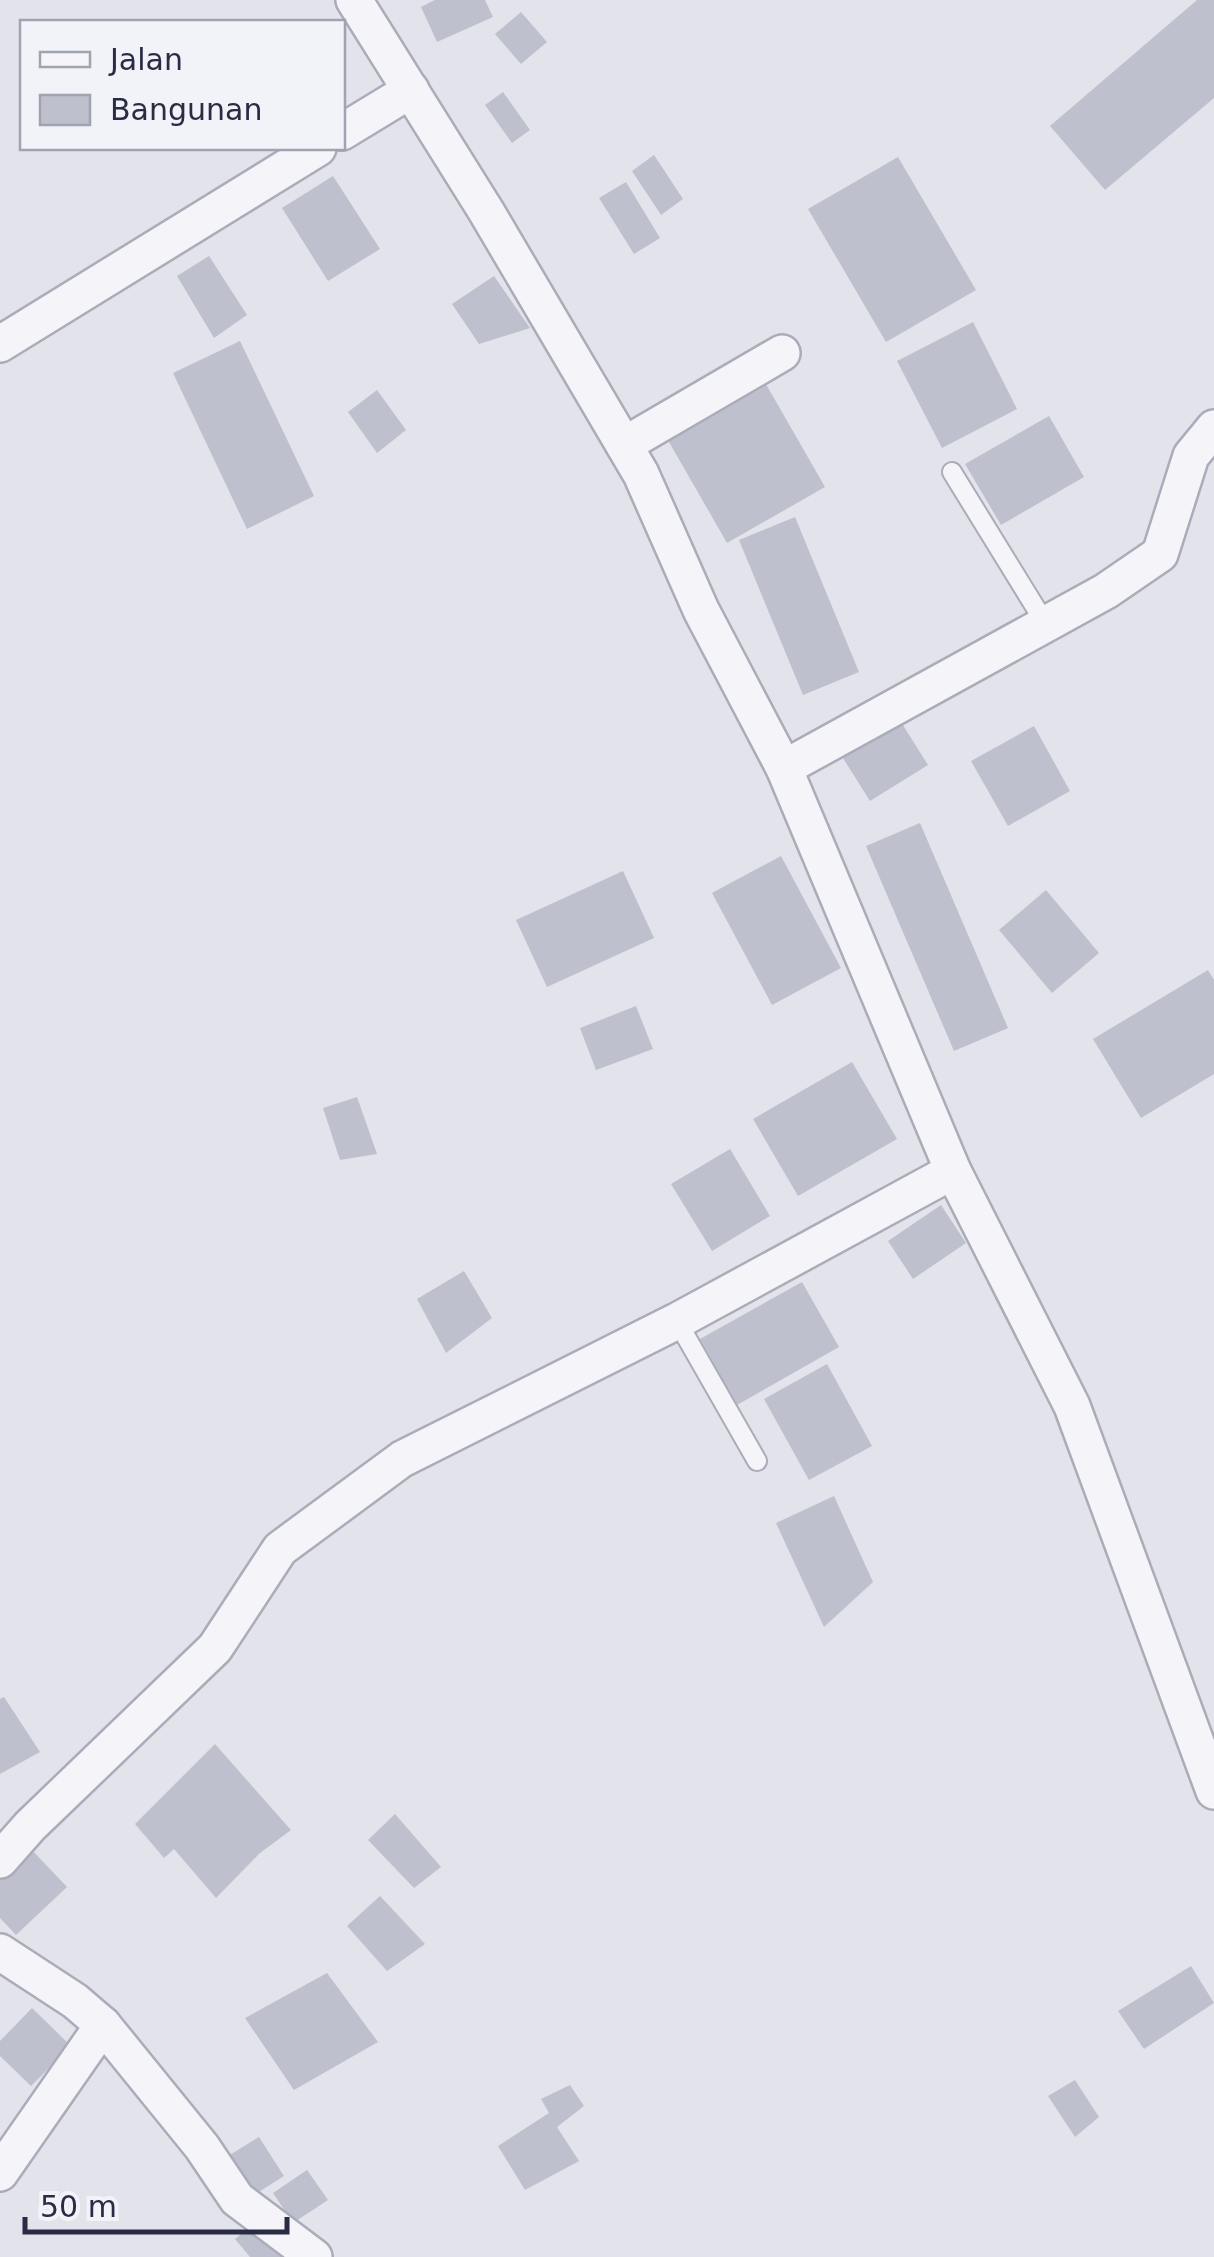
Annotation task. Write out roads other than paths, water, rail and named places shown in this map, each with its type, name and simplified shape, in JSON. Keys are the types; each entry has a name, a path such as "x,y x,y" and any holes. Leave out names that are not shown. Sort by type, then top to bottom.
{"street":[{"path":"354,0 624,445 701,610 784,768 952,1171 1072,1406 1214,1791"},
{"path":"345,130 411,90"},
{"path":"0,344 315,150"},
{"path":"624,445 782,354"},
{"path":"784,768 1045,623 1160,554 1191,456 1214,428"},
{"path":"0,1860 30,1826 215,1648 280,1549 402,1459 678,1321 952,1171"},
{"path":"0,1952 75,2001 103,2025 202,2146 237,2199 314,2257"},
{"path":"0,2173 103,2025"}],"lane":[{"path":"952,472 1045,623"},
{"path":"678,1321 758,1461"}]}
